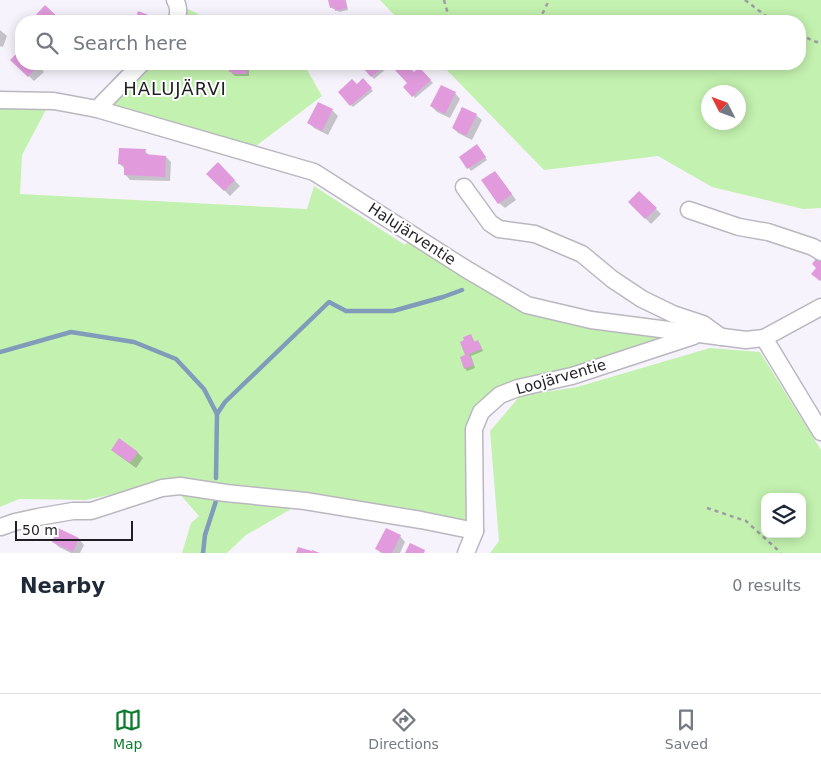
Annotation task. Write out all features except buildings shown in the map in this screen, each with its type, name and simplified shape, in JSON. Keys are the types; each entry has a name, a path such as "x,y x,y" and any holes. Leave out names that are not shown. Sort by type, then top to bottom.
{"street":[{"path":"175,0 178,4 178,15"},
{"path":"97,109 135,70"},
{"name":"Halujärventie","path":"0,100 54,101 97,109 314,172 466,269 527,305 591,320 746,340 764,338 821,308"},
{"path":"464,187 490,223 500,229 534,234 582,254 612,279 642,298 673,314 703,324 723,338"},
{"path":"688,210 739,227 768,232 813,247 821,252"},
{"name":"Loojärventie","path":"466,553 475,531 474,429 481,412 500,395 518,388 572,376 698,335"},
{"path":"764,338 821,432"},
{"path":"1,527 38,517 73,511 91,511 162,488 180,486 305,501 475,531"}],"path":[{"path":"444,0 448,15"},
{"path":"543,15 549,0"},
{"path":"745,0 765,15"},
{"path":"806,37 821,43"},
{"path":"708,508 746,521 781,553"}],"green space":[{"path":"380,0 821,0 821,208 803,209 712,187 658,156 544,170 447,70 806,70 806,15 394,15"},
{"path":"178,4 200,15 177,15"},
{"path":"135,70 307,70 322,96 248,152 97,109"},
{"path":"0,105 48,106 22,155 20,194 307,209 314,186 405,245 415,236 527,305 698,335 518,388 481,412 475,531 305,501 246,535 227,553 182,553 191,523 199,516 169,482 86,500 19,499 0,507"},
{"path":"710,348 760,352 821,450 821,553 490,553 499,541 490,431 520,396 577,387"}],"waterway":[{"path":"217,414 225,402 329,302 346,311 393,311 462,290"},
{"path":"0,352 71,332 134,342 176,359 204,389 217,414 216,478"},
{"path":"203,553 205,535 216,501"}],"district":[{"name":"HALUJÄRVI","path":"175,88"}]}
